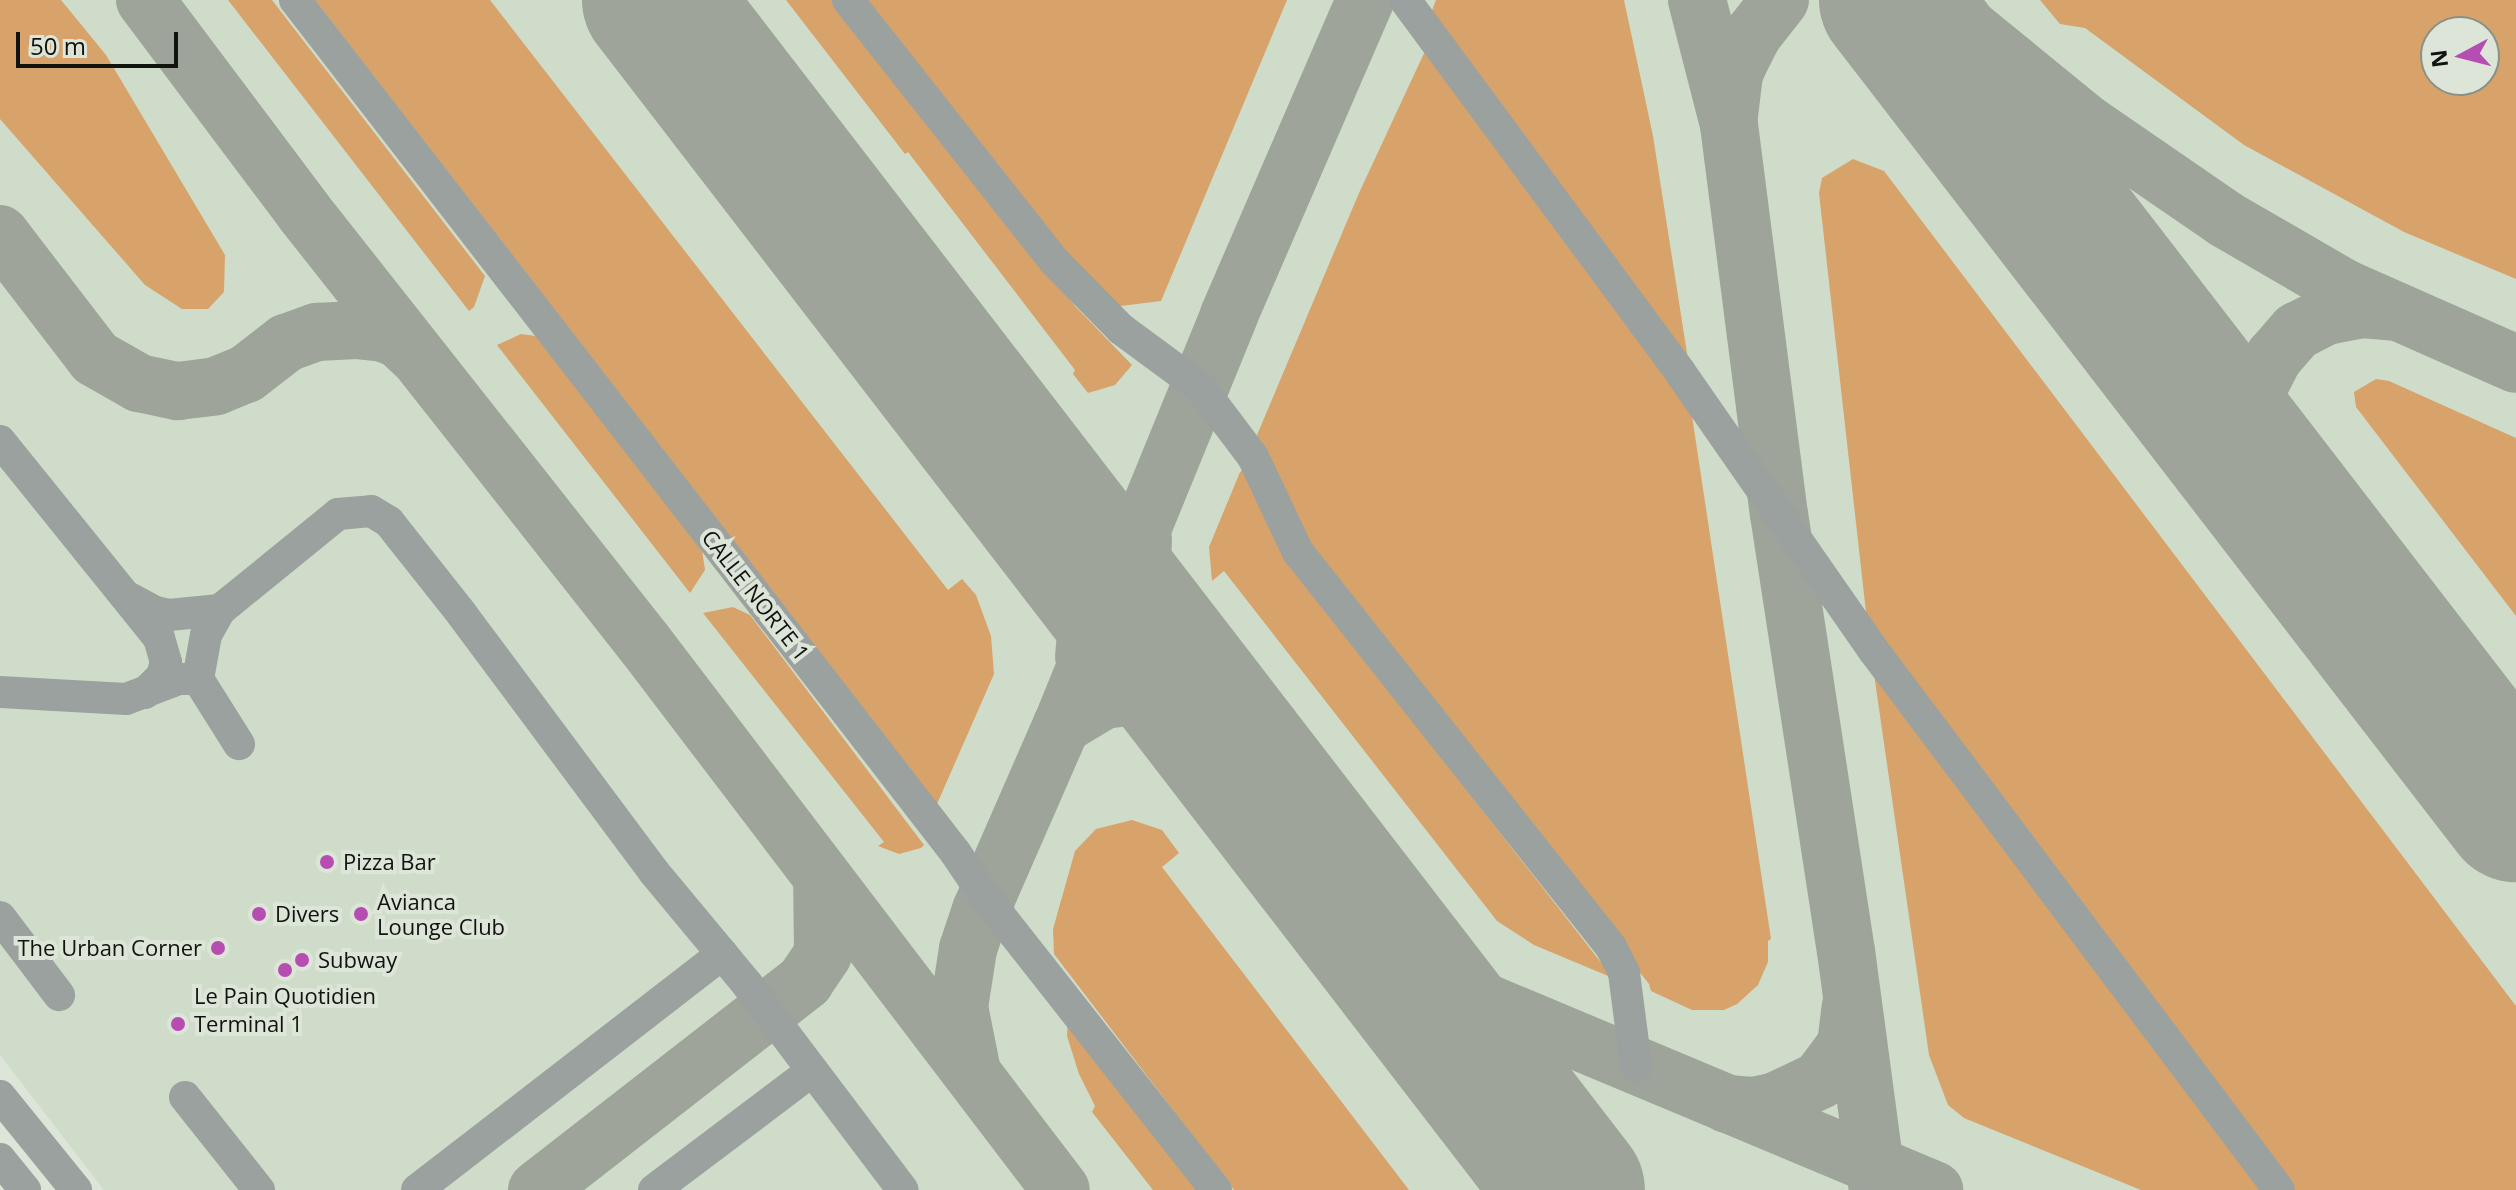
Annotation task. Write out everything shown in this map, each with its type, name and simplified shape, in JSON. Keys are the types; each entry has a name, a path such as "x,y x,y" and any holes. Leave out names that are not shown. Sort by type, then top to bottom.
{"street":[{"name":"CALLE NORTE 1","path":"295,0 955,852 986,898 1216,1190"},
{"path":"848,0 1055,262 1121,329 1201,388 1253,457 1298,552 1611,947 1624,973 1636,1066"},
{"path":"1405,0 1680,372 1874,651 2279,1190"},
{"path":"0,441 159,638 166,662 162,676 145,693"},
{"path":"239,744 198,679 206,635 220,610 338,514 371,511 389,522 538,742 643,879 722,954 903,1190"},
{"path":"126,596 155,612 169,615 220,610"},
{"path":"0,692 126,699 179,679 198,679"},
{"path":"0,917 59,995"},
{"path":"417,1190 722,954"},
{"path":"654,1190 812,1071"},
{"path":"0,1096 76,1190"},
{"path":"185,1097 259,1190"},
{"path":"0,1159 25,1190"}],"shaded area":[{"path":"0,0 2516,0 2516,1190 104,1190 0,1055"},
{"path":"0,0 61,0 106,55 225,255 224,292 208,309 182,309 145,285 0,119"},
{"path":"228,0 272,0 485,276 474,307 469,311"},
{"path":"315,0 490,0 948,590 962,579 976,595 991,636 994,674 937,804"},
{"path":"786,0 835,0 1075,306 1132,365 1115,385 1088,393 1073,374 1075,370 908,152 905,154"},
{"path":"863,0 1287,0 1161,301 1121,306 1094,289"},
{"path":"1436,0 1624,0 1653,136 1689,366 1431,13"},
{"path":"2040,0 2516,0 2516,279 2404,232 2244,145 2085,28 2060,24"},
{"path":"1426,49 1689,396 1771,939 1768,941 1768,962 1758,985 1737,1004 1724,1010 1692,1010 1651,991 1649,984 1302,539 1257,435 1359,193"},
{"path":"1853,159 1884,171 2516,1006 2516,1190 2287,1190 1868,630 1819,193 1822,178"},
{"path":"521,334 536,336 702,550 705,570 690,593 497,345"},
{"path":"2376,379 2389,381 2516,438 2516,616 2356,407 2354,392"},
{"path":"1248,466 1291,564 1613,978 1534,945 1497,921 1224,571 1212,581 1209,547 1240,472"},
{"path":"733,607 750,615 924,845 921,848 899,854 878,846 884,842 703,613"},
{"path":"1874,674 2265,1190 2141,1190 1964,1118 1948,1105 1929,1055"},
{"path":"1132,820 1162,830 1179,853 1162,867 1409,1190 1234,1190 1054,954 1053,929 1075,851 1096,829"},
{"path":"1068,1013 1203,1190 1153,1190 1092,1112 1095,1106 1079,1074 1067,1036"}],"taxiway":[{"path":"145,0 304,212 645,644 1061,1190"},
{"path":"971,1067 959,1007 968,949 981,910 1062,725 1229,315 1365,0"},
{"path":"1697,0 1729,125 1779,514 1846,951 1878,1190"},
{"path":"1729,115 1734,74 1740,60 1754,33 1780,0"},
{"path":"1878,0 1900,11"},
{"path":"1935,0 2087,124 2225,219 2344,288 2516,364"},
{"path":"0,234 95,358 139,383 178,391 216,386 246,374 286,343 317,332 356,330 384,333 399,339 416,355"},
{"path":"2272,491 2258,470 2251,422 2258,388 2274,357 2297,331 2326,316 2362,309 2396,312"},
{"path":"1042,500 1079,578 1087,623 1084,657"},
{"path":"1143,540 1141,574 1155,630 1177,671 1213,721"},
{"path":"1062,725 1104,700 1159,693 1187,700 1213,721"},
{"path":"537,1190 805,981 823,954 822,877"},
{"path":"1348,901 1395,942 1475,998 1935,1190"},
{"path":"1727,1104 1753,1106 1776,1101 1820,1080 1846,1045 1851,1006"}],"runway":[{"path":"655,0 1572,1190"},
{"path":"1892,0 2516,809"}],"place":[{"name":"Pizza Bar","path":"327,862"},
{"name":"Divers","path":"259,914"},
{"name":"Avianca Lounge Club","path":"361,914"},
{"name":"The Urban Corner","path":"218,948"},
{"name":"Subway","path":"302,960"},
{"name":"Le Pain Quotidien","path":"285,970"},
{"name":"Terminal 1","path":"178,1024"}]}
